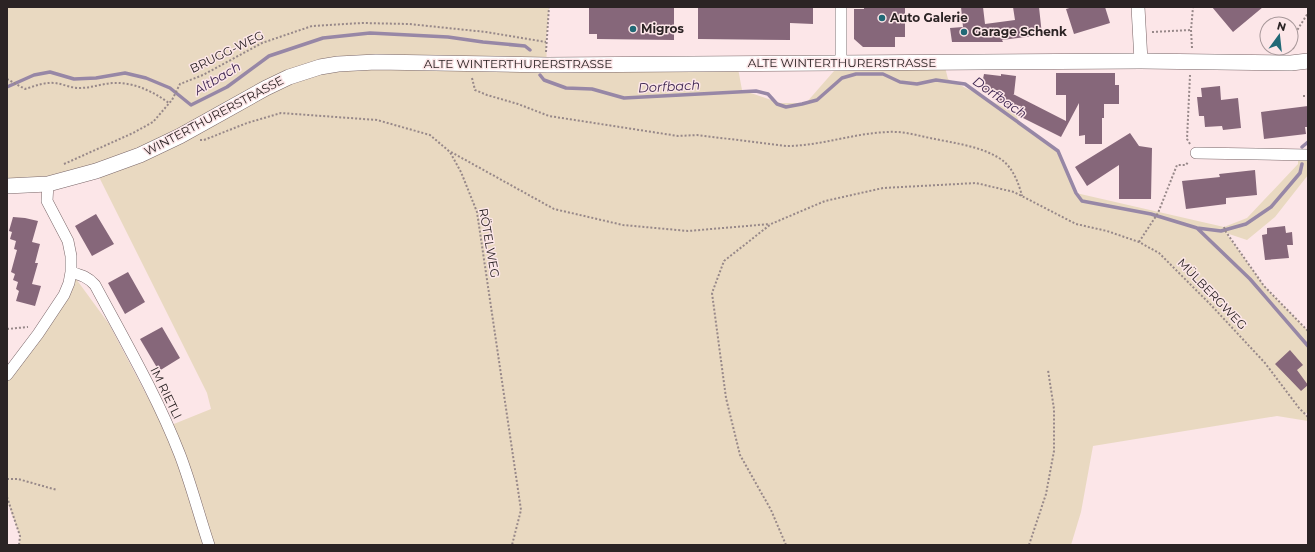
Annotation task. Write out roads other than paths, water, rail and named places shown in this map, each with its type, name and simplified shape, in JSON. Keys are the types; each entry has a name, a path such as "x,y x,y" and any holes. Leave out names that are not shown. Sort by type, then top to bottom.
{"main road":[{"name":"ALTE WINTERTHURERSTRASSE","path":"376,62 547,65 1140,60 1291,63 1308,61"},
{"name":"WINTERTHURERSTRASSE","path":"7,186 48,184 140,155 180,136 266,88 299,73 338,64 376,62"}],"street":[{"path":"841,7 841,63"},
{"path":"1138,7 1140,60"},
{"path":"1196,153 1308,155"},
{"path":"7,376 64,295 69,283 71,256 68,241 47,201 48,184"},
{"name":"IM RIETLI","path":"71,272 85,276 95,285 158,403 180,454 209,545"}],"waterway":[{"name":"Altbach","path":"7,87 34,75 50,72 74,79 96,78 125,73 146,78 170,88 191,105 227,87 269,56 323,38 370,33 448,37 525,46 530,50"},
{"name":"Dorfbach","path":"540,75 544,80 566,88 592,89 624,98 756,91 768,94 777,104 786,107 817,100 842,78 856,74 883,74 900,82 917,84 936,80 965,84 1058,151 1076,193 1082,201 1151,214 1197,228 1221,231 1246,224 1271,207 1300,173 1302,164"},
{"name":"Dorfbach","path":"1302,147 1308,142"},
{"path":"1198,229 1250,279 1308,346"}],"place":[{"name":"Auto Galerie","path":"882,18"},
{"name":"Migros","path":"633,29"},
{"name":"Garage Schenk","path":"964,32"}]}
